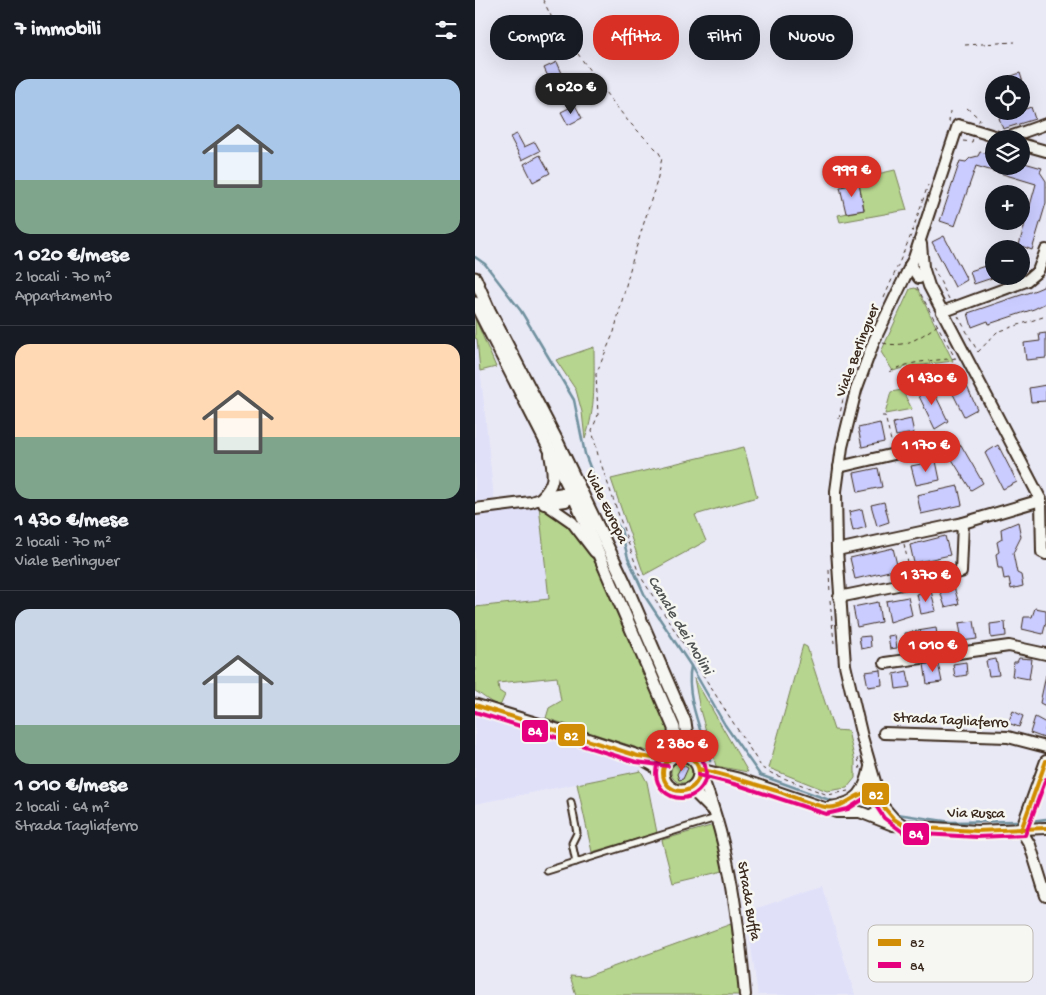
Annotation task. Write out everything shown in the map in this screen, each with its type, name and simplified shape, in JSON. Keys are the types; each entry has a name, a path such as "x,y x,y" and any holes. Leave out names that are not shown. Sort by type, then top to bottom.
{"street":[{"path":"1029,130 1046,124"},
{"path":"917,281 912,262 953,126 985,133"},
{"path":"1030,146 1046,150"},
{"path":"921,235 929,286 942,319 966,356 1041,500 1042,552 1046,554"},
{"path":"942,319 954,308 1026,281 1038,271 1046,250"},
{"path":"912,262 927,264"},
{"name":"Viale Berlinguer","path":"880,801 845,665 839,597 836,491 839,467 856,390 874,341 912,262"},
{"path":"905,277 929,286"},
{"name":"Viale Europa","path":"475,278 575,493 599,556 674,728 675,747 671,758"},
{"name":"Viale Europa","path":"475,303 549,448 624,581 685,722 690,757"},
{"path":"839,467 924,447"},
{"path":"539,502 550,488 553,477 549,448"},
{"path":"475,509 539,502 575,493"},
{"path":"837,550 963,524 1041,500"},
{"path":"539,502 572,522 599,556"},
{"path":"839,597 961,572 963,524"},
{"path":"885,663 1009,646 1046,654"},
{"path":"475,706 638,756 655,766 666,783 675,791 694,792 705,800 716,815"},
{"name":"Strada Tagliaferro","path":"884,733 1008,737 1046,747"},
{"path":"638,756 671,758 678,755 690,757 699,774"},
{"path":"663,778 664,768 671,758"},
{"path":"1046,761 1021,830 1031,845 1046,896"},
{"path":"827,808 840,806 866,785 871,763"},
{"path":"699,774 739,779 836,812 860,812 871,815 878,811 880,801"},
{"path":"687,791 692,788 699,774"},
{"name":"Strada Buffa","path":"699,774 704,782 716,815 739,925 745,995"},
{"path":"856,794 871,791 894,819 906,827"},
{"path":"856,794 856,805 860,812"},
{"name":"Via Rusca","path":"871,815 893,825 906,827 977,831 1046,828"}],"lane":[{"path":"571,802 577,833 572,843 576,862"},
{"path":"547,871 716,815"}],"path":[{"path":"543,0 551,16 605,92 629,121 658,151 662,158 614,332 596,374 599,415 592,430 608,486 639,574 762,768 828,795 856,794"},
{"path":"965,45 1015,42"},
{"path":"960,143 964,140 973,142 980,119 967,108"},
{"path":"951,111 953,126"},
{"path":"881,304 911,235 931,178"},
{"path":"927,264 954,308"},
{"path":"917,281 942,319 955,359"},
{"path":"880,348 882,343 893,346 911,342 942,319 957,315 978,352 997,332 1046,316"},
{"path":"839,421 844,394 862,347"},
{"path":"890,372 914,363 955,359 966,356"},
{"path":"882,416 885,416 893,454"},
{"path":"902,536 912,582"},
{"path":"829,571 834,645"},
{"path":"857,755 860,770"}],"shaded area":[{"path":"475,338 477,339 494,499 475,502"},
{"path":"539,506 549,599 475,607 475,516"},
{"path":"475,709 539,729 543,739 550,743 560,737 641,764 641,771 475,804"},
{"path":"822,886 855,995 758,995 746,912"}],"green space":[{"path":"895,170 907,210 840,222 838,215 864,210 859,184 843,187 842,182"},
{"path":"915,288 918,290 953,361 906,367 893,371 881,352 910,289"},
{"path":"475,318 496,367 480,371 477,339 475,338"},
{"path":"594,347 593,405 585,439 582,412 576,390 556,360"},
{"path":"902,390 912,409 885,414 891,392"},
{"path":"744,447 757,497 695,515 706,541 644,575 611,479"},
{"path":"539,506 553,514 573,530 608,583 671,729 670,743 665,750 650,752 546,718 549,708 561,701 557,677 498,683 499,691 505,695 500,706 475,691 475,607 549,599"},
{"path":"803,645 807,647 834,730 848,731 855,761 855,778 847,788 827,791 769,768"},
{"path":"694,678 748,772 716,766 700,710"},
{"path":"682,761 690,764 693,772 690,780 682,783 674,780 671,772 674,764"},
{"path":"641,771 647,782 657,833 592,852 577,784"},
{"path":"714,825 723,871 673,883 662,840"},
{"path":"731,924 739,995 576,995 570,976 585,977"}],"building":[{"path":"557,62 565,80 552,85 544,68"},
{"path":"575,105 582,118 568,125 561,112"},
{"path":"1030,107 1035,119 1003,129 1000,120 1030,120"},
{"path":"517,134 524,147 535,142 540,151 522,160 510,137"},
{"path":"980,152 985,153 985,169 976,166 955,226 940,221 960,161 966,162 970,158 978,156"},
{"path":"540,155 550,173 533,182 524,164"},
{"path":"1030,165 1042,168 1040,172 1046,181 1046,203 1032,250 1030,249 1030,240 1020,240 1023,230 1030,230 1030,206 1036,184 1006,175 1030,175"},
{"path":"859,184 864,210 846,213 840,187"},
{"path":"944,236 967,280 955,287 932,242"},
{"path":"985,266 985,280 974,284 970,271"},
{"path":"1046,281 1046,303 989,324 988,321 972,327 968,313 1036,290 1043,287"},
{"path":"1046,333 1046,358 1026,360 1024,343 1040,341 1039,334"},
{"path":"961,373 977,409 964,416 946,380"},
{"path":"930,384 948,421 935,429 916,390"},
{"path":"1046,385 1046,401 1031,402 1029,388"},
{"path":"911,419 914,433 896,436 893,423"},
{"path":"880,423 884,442 862,447 858,428"},
{"path":"961,445 983,483 971,490 948,453"},
{"path":"998,445 1017,482 1003,489 985,453"},
{"path":"936,461 940,480 916,485 911,466"},
{"path":"878,468 882,487 858,492 854,473"},
{"path":"958,486 962,505 921,514 917,495"},
{"path":"884,502 889,522 877,526 871,505"},
{"path":"862,509 866,527 853,531 849,512"},
{"path":"1018,522 1021,537 1013,553 1017,573 1021,575 1023,586 1011,589 1009,578 1004,579 1002,568 998,568 996,554 999,552 997,542 1002,539 1001,529"},
{"path":"945,536 950,555 914,563 910,545"},
{"path":"893,548 898,569 855,579 850,558"},
{"path":"954,587 959,604 945,607 940,591"},
{"path":"931,591 936,611 921,614 917,594"},
{"path":"908,597 912,615 890,622 886,601"},
{"path":"878,602 881,622 857,627 853,607"},
{"path":"1035,608 1046,610 1043,634 1022,629 1024,617 1032,617"},
{"path":"974,621 977,639 962,641 959,623"},
{"path":"1005,622 1006,636 991,638 990,624"},
{"path":"936,628 938,641 906,645 905,633"},
{"path":"895,635 897,648 890,649 888,636"},
{"path":"870,636 871,647 861,649 859,637"},
{"path":"1019,658 1032,659 1029,679 1012,676 1014,662 1017,662"},
{"path":"996,659 999,675 989,676 986,661"},
{"path":"966,662 967,675 955,677 953,664"},
{"path":"938,663 942,682 927,684 924,664"},
{"path":"881,670 882,685 868,687 865,672"},
{"path":"907,671 910,687 896,689 894,674"},
{"path":"1046,675 1046,706 1040,703"},
{"path":"1013,711 1023,716 1019,727 1008,723"},
{"path":"1035,717 1046,723 1044,738 1030,733"},
{"path":"682,765 688,768 683,779 679,780 677,774"}],"waterway":[{"name":"Canale dei Molini","path":"475,257 485,264 521,311 574,400 585,454 605,507 621,530 628,558 646,598 691,666 725,725 760,775 835,802"},
{"path":"691,666 690,689 692,702 710,761"},
{"name":"Canale dei Molini","path":"897,814 951,822 1018,821"},
{"name":"Canale dei Molini","path":"1031,821 1046,819"}],"transit line":[{"name":"82","path":"475,705 638,756 669,760"},
{"name":"84","path":"475,712 636,762 668,766"},
{"name":"84","path":"681,748 690,750 701,759 706,773 704,782 695,793 681,798 672,796 661,787 656,773 658,764 667,753 681,748"},
{"name":"82","path":"681,755 688,756 694,760 698,766 699,773 698,780 694,786 688,790 681,791 674,790 668,786 664,780 663,773 664,766 668,760 674,756 681,755"},
{"name":"82","path":"1021,830 1046,761"},
{"name":"82","path":"699,769 748,782 825,807 839,806 858,795 871,793 878,795 881,804 894,819 906,827 977,831 1046,828"},
{"name":"84","path":"698,775 738,785 826,814 848,809 865,798 870,797 884,818 904,833 977,837 1025,835 1046,779"}]}
